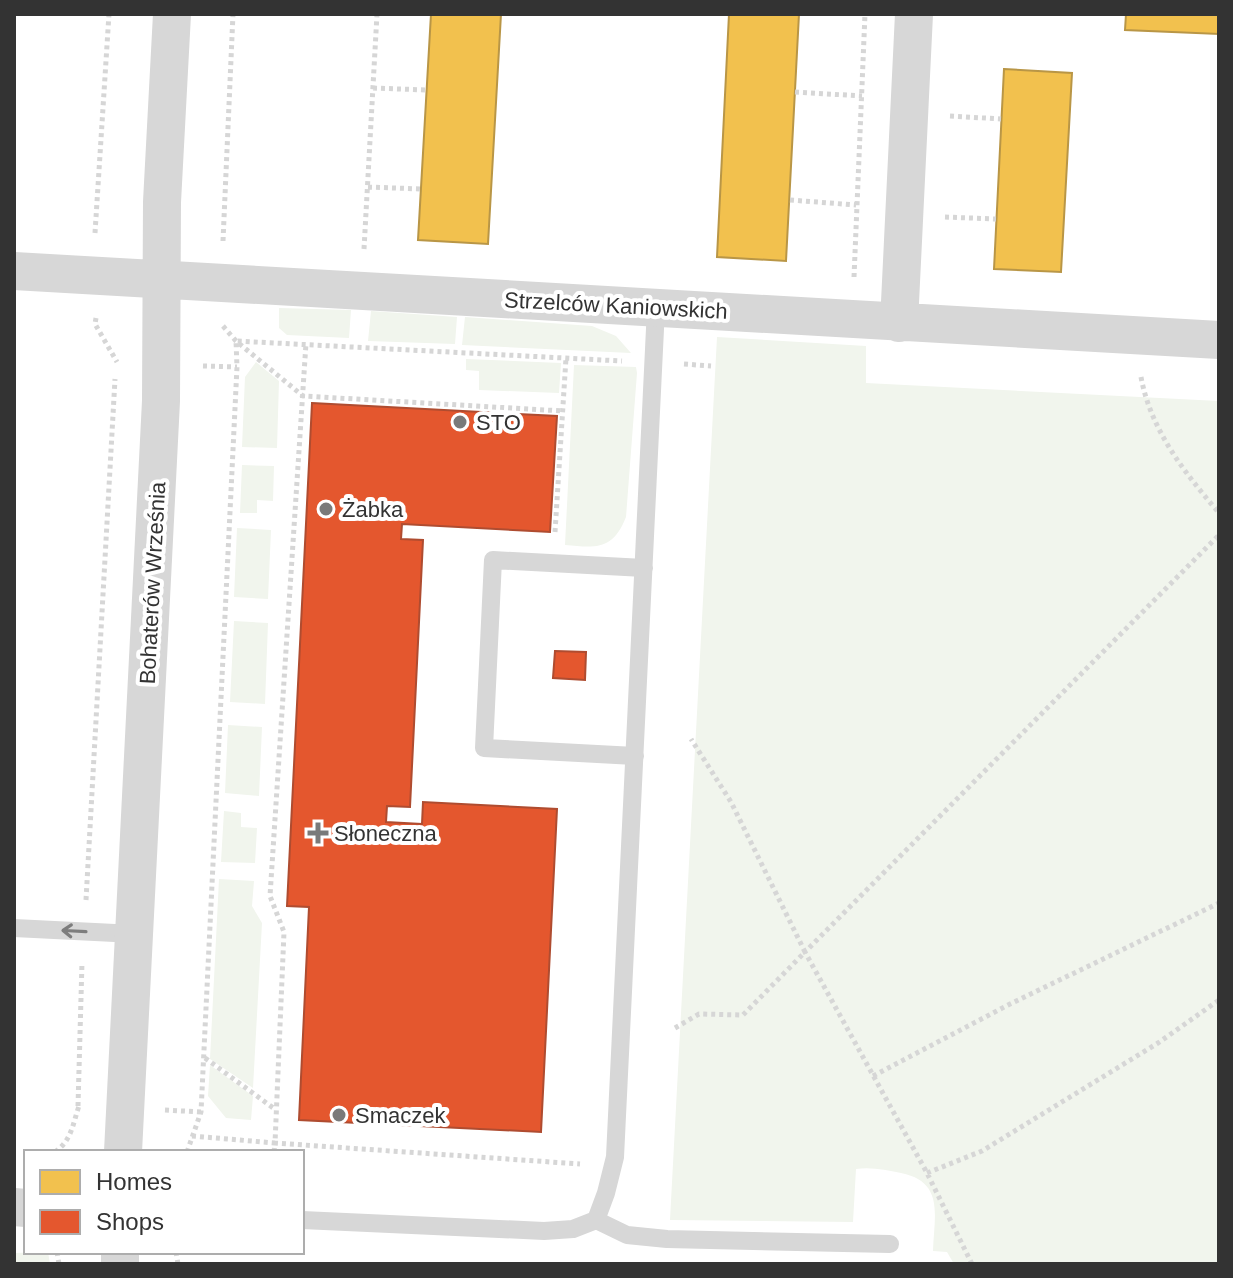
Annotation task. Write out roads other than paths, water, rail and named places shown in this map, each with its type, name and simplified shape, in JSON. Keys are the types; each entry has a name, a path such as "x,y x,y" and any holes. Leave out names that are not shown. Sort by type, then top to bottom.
{"street":[{"name":"Bohaterów Września","path":"123,1150 160,417 160,280 172,14"},
{"path":"899,323 914,14"},
{"name":"Strzelców Kaniowskich","path":"14,271 1219,340"}],"lane":[{"path":"596,1220 613,1167 656,308"},
{"path":"635,756 484,748 493,560 644,568"},
{"path":"14,928 135,934"},
{"path":"304,1220 544,1231 573,1229 596,1220 627,1235 667,1239 890,1244"}],"place":[{"name":"STO","path":"460,422"},
{"name":"Żabka","path":"326,509"},
{"name":"Słoneczna","path":"318,833"},
{"name":"Smaczek","path":"339,1115"}]}
